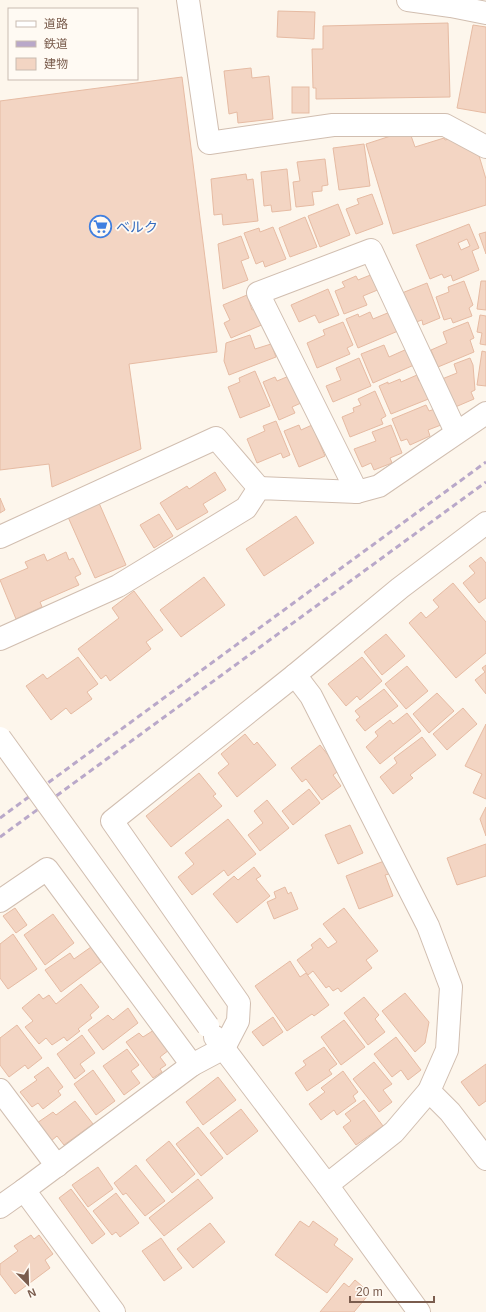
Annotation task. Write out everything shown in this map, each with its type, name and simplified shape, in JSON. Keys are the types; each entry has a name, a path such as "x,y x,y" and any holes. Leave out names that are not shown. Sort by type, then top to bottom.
{"street":[{"path":"188,0 209,143 333,125 445,125 486,147"},
{"path":"408,0 486,13"},
{"path":"357,492 258,292 371,250 456,432"},
{"path":"0,537 216,438 259,488 357,492 379,486 456,432 486,413"},
{"path":"0,639 118,586 246,508 259,488"},
{"path":"0,1207 192,1065 224,1048 238,1022 239,1003 112,821 296,675 400,588 486,523"},
{"path":"296,675 311,696 428,926 451,987 447,1050 429,1091 394,1132 327,1185"},
{"path":"0,738 224,1048 327,1185 419,1312"},
{"path":"0,901 47,869 192,1065"},
{"path":"0,1090 56,1166"},
{"path":"429,1091 450,1112 486,1159"},
{"path":"24,1190 114,1312"}],"building":[{"path":"278,11 315,12 314,39 277,37"},
{"path":"448,23 450,97 316,99 316,88 313,88 312,49 323,49 323,26"},
{"path":"473,25 486,27 486,113 457,108"},
{"path":"251,68 252,78 269,76 273,119 238,123 237,112 229,114 224,71"},
{"name":"ベルク","path":"182,77 217,352 129,364 141,449 52,487 49,464 0,470 0,101"},
{"path":"292,87 309,87 309,113 292,113"},
{"path":"409,130 415,147 444,138 445,140 456,137 477,149 486,179 486,205 393,234 366,144"},
{"path":"364,144 370,186 339,190 333,148"},
{"path":"325,159 328,185 322,186 322,191 312,192 314,205 296,207 293,182 300,181 297,162"},
{"path":"287,169 291,210 272,212 271,205 264,206 261,172"},
{"path":"246,174 247,180 253,179 258,221 223,225 222,214 214,215 211,179"},
{"path":"372,194 383,224 356,234 346,209 359,204 357,199"},
{"path":"338,204 350,235 320,247 308,216"},
{"path":"305,217 317,247 290,257 279,228"},
{"path":"469,224 479,248 472,251 479,270 453,281 451,275 444,278 442,274 430,279 416,245","holes":["467,239 470,246 461,250 458,243"]},
{"path":"273,227 286,259 265,267 263,261 256,264 244,233 259,228 260,232"},
{"path":"486,232 486,254 479,234"},
{"path":"241,236 249,258 241,261 248,280 223,289 218,244"},
{"path":"373,274 380,289 363,296 367,305 344,314 335,291 345,287 342,282 356,276 358,280"},
{"path":"464,281 473,305 469,308 472,316 453,323 451,318 444,320 436,297 449,292 448,287"},
{"path":"481,281 486,281 486,310 477,309"},
{"path":"427,283 440,318 423,325 422,320 413,323 402,293"},
{"path":"328,289 339,315 319,323 315,315 299,322 291,305"},
{"path":"247,295 252,310 257,308 264,324 231,338 224,323 230,320 223,305"},
{"path":"370,312 373,319 390,312 398,331 358,348 346,319 358,314 359,317"},
{"path":"480,315 486,316 486,345 480,344 482,333 477,332"},
{"path":"343,322 353,345 347,348 350,354 317,368 307,343 325,335 323,330"},
{"path":"468,322 474,338 470,340 474,352 438,367 431,350 447,343 443,332"},
{"path":"250,335 255,349 271,344 276,357 229,375 224,361 226,343"},
{"path":"384,345 389,357 407,349 414,365 373,383 361,354"},
{"path":"482,351 486,352 486,386 477,385"},
{"path":"359,358 371,386 333,402 326,386 341,380 336,368"},
{"path":"470,358 473,365 475,390 471,392 474,399 453,408 442,379 457,373 454,364"},
{"path":"255,371 270,406 240,418 228,387 240,382 239,378"},
{"path":"417,375 419,381 423,379 431,398 391,414 379,386 400,379 401,382"},
{"path":"289,376 301,403 292,407 295,413 279,420 263,382 275,377 277,381"},
{"path":"375,391 386,416 381,419 383,424 350,437 342,417 354,412 353,408 361,405 358,399"},
{"path":"426,405 429,411 435,409 441,425 428,430 430,436 410,445 407,439 401,441 392,419"},
{"path":"276,421 290,455 283,458 281,453 257,463 247,439 265,431 263,426"},
{"path":"299,425 301,430 312,425 325,456 299,467 284,431"},
{"path":"391,425 402,453 390,458 392,463 374,470 371,463 362,467 354,449 376,441 372,432"},
{"path":"215,472 226,490 203,504 208,512 177,530 160,503 187,486 189,489"},
{"path":"0,498 5,510 0,513"},
{"path":"99,503 126,565 95,578 68,517"},
{"path":"159,514 173,536 154,548 140,525"},
{"path":"296,516 314,543 264,576 246,549"},
{"path":"66,552 69,560 73,558 81,574 75,577 79,585 40,602 42,607 16,619 0,580 28,568 25,562 44,554 47,561"},
{"path":"481,557 486,563 486,598 479,603 463,583 475,573 469,566"},
{"path":"204,577 225,605 181,637 160,610"},
{"path":"453,583 486,622 486,653 456,678 409,623 421,612 426,618 439,607 433,600"},
{"path":"134,591 163,630 146,642 151,649 110,681 106,675 101,679 78,649 119,618 112,608"},
{"path":"386,634 405,656 382,675 364,652"},
{"path":"78,657 98,684 87,692 92,699 71,714 66,708 51,720 26,686 43,674 47,679"},
{"path":"362,657 382,681 360,700 357,696 346,706 328,684"},
{"path":"486,665 486,694 475,680 485,672 482,668"},
{"path":"407,666 428,691 406,709 385,684"},
{"path":"384,689 398,706 365,731 356,720 360,717 355,711"},
{"path":"437,693 454,711 429,733 413,714"},
{"path":"463,708 477,724 447,750 433,734"},
{"path":"407,713 421,731 380,764 366,747 378,736 375,732 390,720 393,724"},
{"path":"486,724 486,799 473,793 482,774 465,766"},
{"path":"245,734 254,745 257,742 276,765 237,797 218,773 229,764 221,754"},
{"path":"422,737 436,755 410,775 413,778 393,794 380,777 397,763 394,758"},
{"path":"320,745 340,770 333,775 341,786 322,800 306,779 302,782 291,768"},
{"path":"199,773 216,794 213,796 222,806 171,847 146,816"},
{"path":"309,789 320,803 293,825 282,811"},
{"path":"267,800 289,828 260,851 248,835 263,823 254,811"},
{"path":"486,807 486,836 480,819"},
{"path":"228,819 256,854 228,876 224,870 192,895 178,877 194,864 185,853"},
{"path":"350,825 363,853 338,864 325,835"},
{"path":"486,844 486,876 457,885 447,858"},
{"path":"384,861 389,874 385,875 393,896 359,909 346,876"},
{"path":"254,867 261,876 256,879 270,896 237,923 213,894 234,876 238,880"},
{"path":"285,887 288,894 291,892 298,909 274,919 267,902 276,898 274,892"},
{"path":"15,908 27,925 16,933 3,916"},
{"path":"344,908 378,951 366,960 372,968 341,992 338,988 333,991 329,986 326,988 313,971 308,975 297,960 313,948 311,945 320,938 328,948 337,942 323,924"},
{"path":"53,914 74,943 45,965 24,935"},
{"path":"13,934 37,969 8,989 0,978 0,944"},
{"path":"91,947 101,962 61,992 45,970 70,953 74,959"},
{"path":"290,961 300,977 306,973 329,1005 314,1016 312,1014 287,1031 255,986"},
{"path":"81,984 99,1007 90,1015 92,1018 78,1029 80,1031 67,1041 64,1037 52,1045 46,1038 39,1044 25,1027 33,1021 22,1008 39,994 43,999 49,995 56,1004"},
{"path":"405,993 429,1022 425,1043 415,1052 382,1011"},
{"path":"364,997 379,1015 375,1019 385,1032 368,1045 344,1013"},
{"path":"128,1008 138,1023 103,1050 88,1030 108,1015 113,1020"},
{"path":"273,1017 283,1032 263,1046 252,1032"},
{"path":"344,1020 365,1047 341,1065 321,1037"},
{"path":"17,1025 42,1058 28,1069 25,1065 9,1077 0,1065 0,1038"},
{"path":"154,1030 169,1050 160,1057 166,1065 160,1069 162,1072 153,1078 126,1042 139,1033 143,1037"},
{"path":"82,1035 95,1053 80,1064 85,1071 75,1079 57,1054"},
{"path":"396,1037 421,1070 408,1080 401,1070 392,1077 374,1054"},
{"path":"324,1047 337,1064 329,1070 332,1074 307,1091 295,1073 306,1065 303,1061"},
{"path":"127,1049 139,1065 131,1071 140,1083 124,1095 103,1066"},
{"path":"374,1062 392,1084 383,1090 392,1102 379,1112 353,1079"},
{"path":"486,1064 486,1101 479,1106 461,1082"},
{"path":"48,1067 63,1087 58,1091 61,1095 43,1109 38,1103 32,1107 20,1092 37,1080 34,1077"},
{"path":"93,1070 115,1101 96,1115 74,1084"},
{"path":"343,1071 358,1092 353,1096 356,1101 337,1115 334,1110 321,1120 309,1104 325,1092 321,1088"},
{"path":"218,1077 236,1100 203,1125 186,1102"},
{"path":"364,1100 383,1126 356,1145 343,1127 351,1121 345,1114"},
{"path":"75,1101 93,1124 64,1145 57,1136 51,1141 37,1123 53,1112 56,1115"},
{"path":"241,1109 258,1131 227,1155 210,1133"},
{"path":"198,1127 223,1158 201,1176 176,1144"},
{"path":"169,1141 195,1174 172,1193 146,1160"},
{"path":"136,1165 165,1201 145,1216 126,1193 123,1195 114,1183"},
{"path":"98,1167 113,1189 88,1207 72,1185"},
{"path":"198,1179 213,1198 164,1236 149,1218"},
{"path":"71,1189 105,1234 92,1244 59,1198"},
{"path":"116,1193 139,1223 120,1237 116,1232 112,1235 93,1211"},
{"path":"300,1221 309,1227 313,1221 338,1239 334,1245 353,1259 327,1293 275,1255"},
{"path":"210,1223 225,1242 193,1268 177,1249"},
{"path":"31,1235 34,1239 39,1235 53,1254 45,1260 50,1268 15,1294 0,1274 0,1264 18,1251 14,1246"},
{"path":"161,1238 182,1268 164,1281 142,1251"},
{"path":"355,1280 370,1293 354,1312 320,1312 344,1283 349,1287"}],"railway":[{"path":"0,818 486,462"},
{"path":"0,837 486,482"}],"place":[{"name":"ベルク","path":"101,227"}]}
